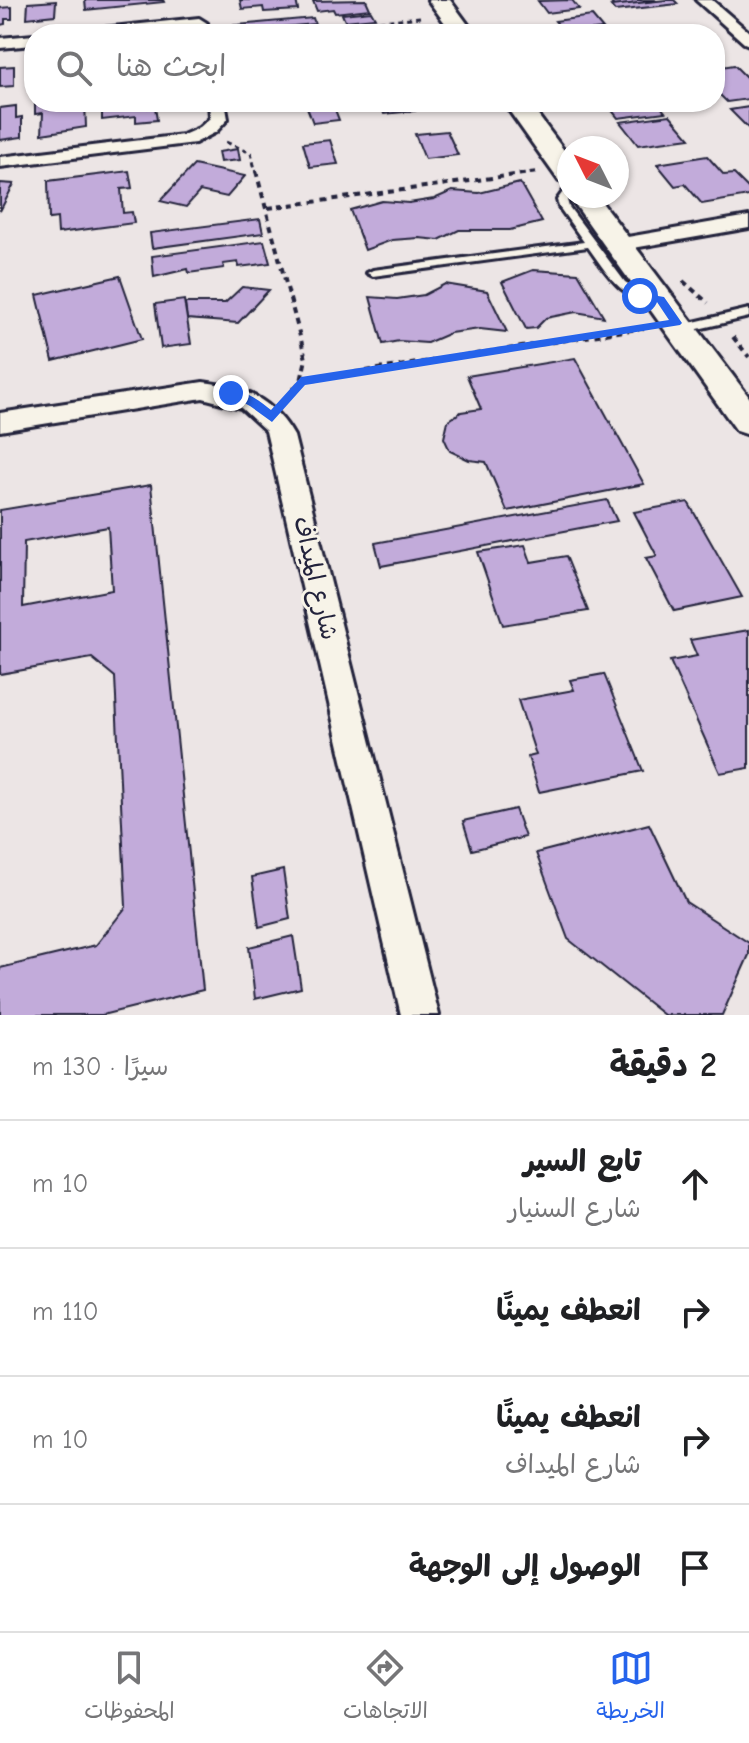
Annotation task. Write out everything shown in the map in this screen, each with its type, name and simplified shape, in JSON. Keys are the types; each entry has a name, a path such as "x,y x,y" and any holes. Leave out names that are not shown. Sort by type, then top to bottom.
{"street":[{"path":"703,0 749,40"},
{"path":"444,7 457,24"},
{"path":"0,43 24,41"},
{"path":"0,162 177,142 212,129 219,119 218,112"},
{"path":"522,112 557,162"},
{"path":"588,208 603,244 673,317 749,422"},
{"path":"603,244 749,222"},
{"path":"0,422 203,390 242,398 272,417"},
{"name":"شارع الميداف","path":"272,417 282,436 420,1015"}],"lane":[{"path":"566,208 603,244"},
{"path":"373,273 603,244"},
{"path":"673,317 749,313"}],"path":[{"path":"324,24 444,7"},
{"path":"196,137 233,143 251,153 268,208 306,359 301,381 272,417"},
{"path":"268,208 557,179"},
{"path":"301,381 673,317"}],"building":[{"path":"85,0 163,0 164,2 86,10"},
{"path":"240,0 296,0 298,10 264,12 263,7 242,9"},
{"path":"366,0 370,9 335,13 333,9 317,11 313,1"},
{"path":"572,0 579,9 547,13 538,1"},
{"path":"608,0 655,0 656,1 614,6"},
{"path":"674,0 678,4 615,11 611,6"},
{"path":"56,1 55,15 27,18 28,3"},
{"path":"12,7 12,19 5,19 5,24 0,25 0,8"},
{"path":"371,11 375,18 345,21 342,14"},
{"path":"592,16 599,24 558,24 555,21"},
{"path":"313,18 315,24 248,24"},
{"path":"734,65 749,80 749,99 725,100 725,66"},
{"path":"14,66 14,86 0,87 0,67"},
{"path":"16,106 16,118 22,117 22,137 0,140 0,108"},
{"path":"749,107 749,128 748,128 730,110"},
{"path":"35,112 85,112 86,127 42,134 43,113"},
{"path":"102,112 156,112 157,120 136,122 136,116 102,120"},
{"path":"309,112 336,112 339,120 313,123"},
{"path":"613,112 665,112 618,118"},
{"path":"670,115 690,138 638,145 620,122"},
{"path":"447,131 458,155 425,159 415,134"},
{"path":"330,140 338,164 310,167 303,143"},
{"path":"238,149 240,160 220,162 218,152"},
{"path":"707,156 724,175 734,174 749,189 749,196 702,204 685,184 675,186 657,164"},
{"path":"194,165 245,176 227,197 200,191 186,207 160,201"},
{"path":"129,171 132,188 121,189 123,213 132,212 134,223 58,233 57,218 49,219 48,181"},
{"path":"0,183 14,184 0,211"},
{"path":"520,183 542,222 510,230 459,230 439,240 392,240 365,250 350,210 382,201 409,203 434,199 452,191 479,193"},
{"path":"260,219 263,233 152,248 150,233"},
{"path":"264,241 270,263 239,267 238,262 223,264 224,268 189,273 188,269 154,277 152,256"},
{"path":"533,270 578,273 604,317 576,312 546,318 536,328 526,329 502,282"},
{"path":"120,276 142,339 53,361 37,295"},
{"path":"445,284 487,291 507,332 480,329 450,333 427,343 399,341 383,344 370,297 397,299 424,295"},
{"path":"242,287 269,290 238,323 187,319 185,303 225,303"},
{"path":"184,300 191,344 161,348 155,304"},
{"path":"575,358 644,484 507,511 486,462 469,460 450,451 444,438 448,421 461,412 481,409 467,376"},
{"path":"151,485 203,990 102,1015 0,1015 0,968 96,945 126,907 115,677 92,658 0,674 0,510","holes":["108,527 112,590 23,607 24,542"]},
{"path":"607,500 617,521 381,566 375,543"},
{"path":"688,502 742,597 674,611 646,558 657,556 634,512"},
{"path":"525,545 531,562 566,556 588,611 503,625 478,552"},
{"path":"749,630 749,768 720,773 670,661 697,656 690,640"},
{"path":"604,674 643,771 539,792 528,757 536,755 518,700 574,690 570,680"},
{"path":"515,809 525,837 472,850 463,821"},
{"path":"649,824 686,902 749,943 749,955 722,1015 664,1015 568,939 536,853"},
{"path":"283,870 290,919 259,927 252,877"},
{"path":"293,936 301,988 255,999 249,947"}],"route":[{"path":"231,393 254,403 272,417 301,381 676,323 661,299 640,296"}]}
